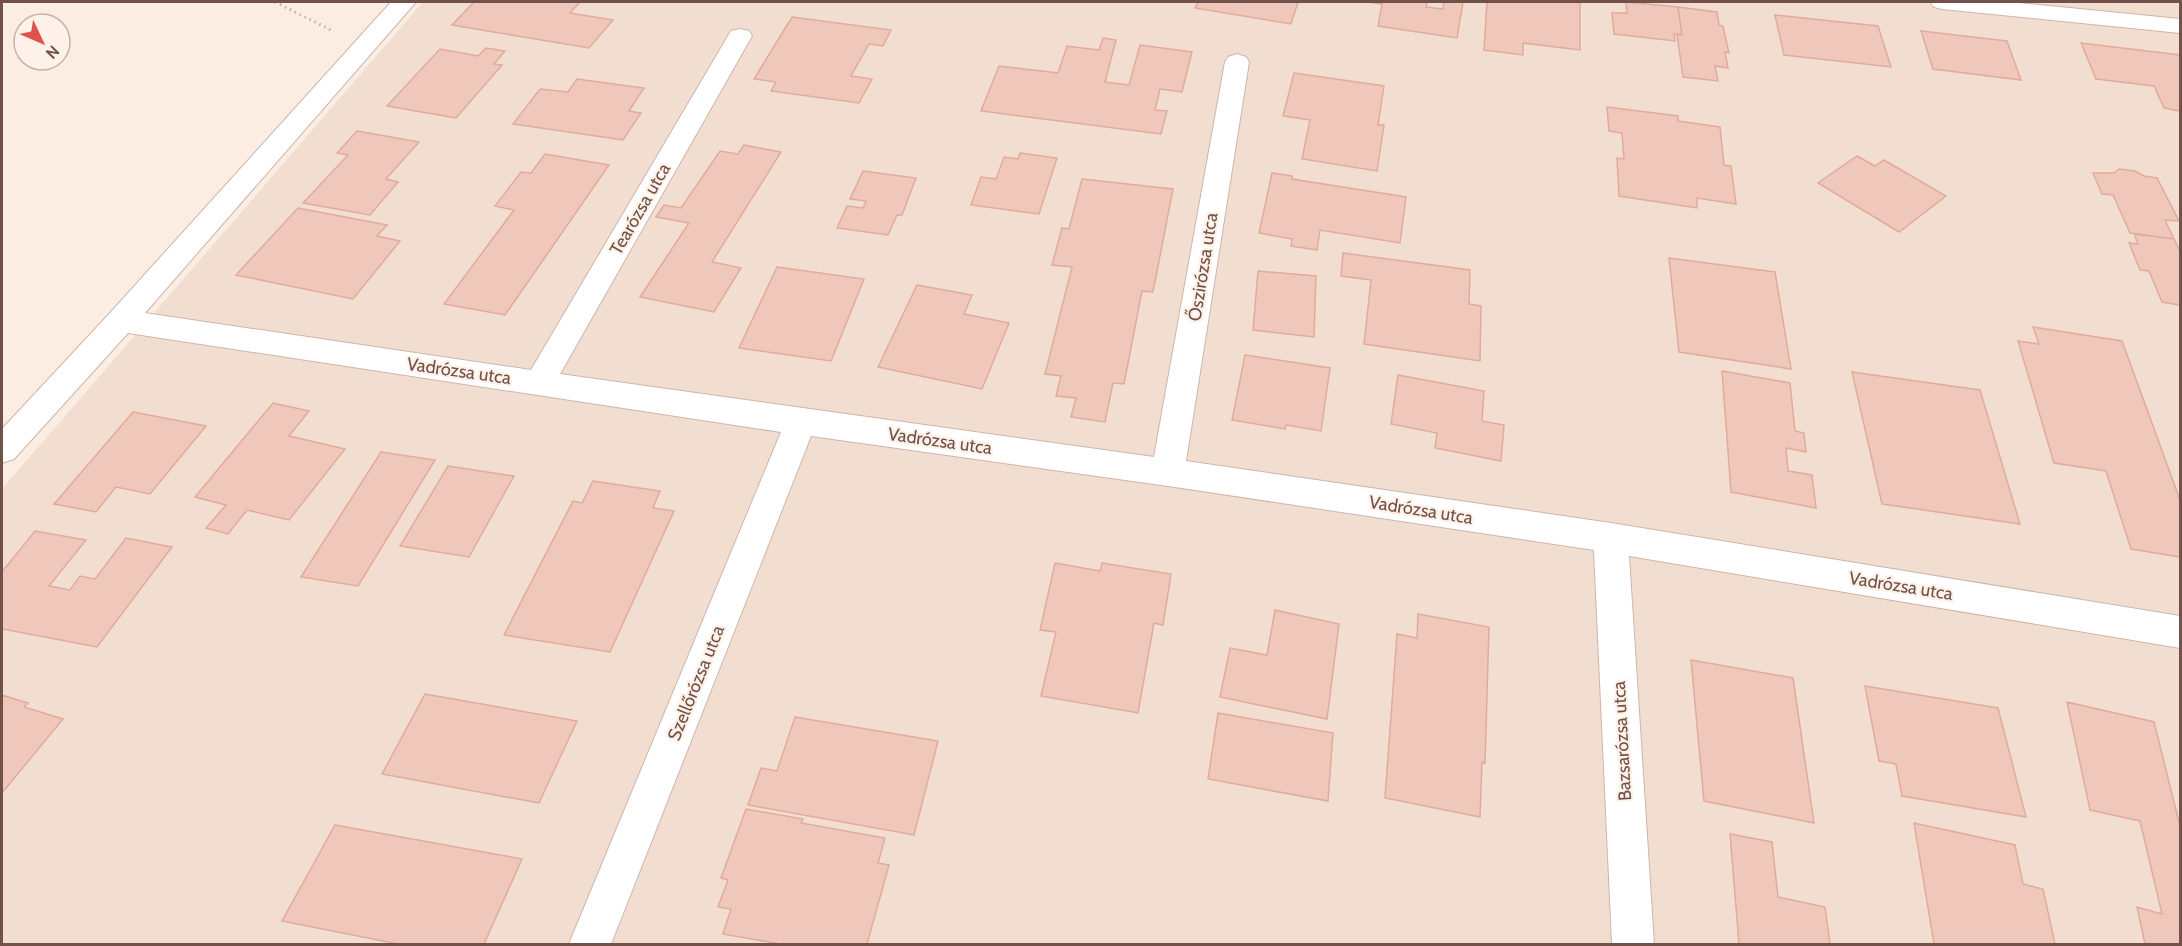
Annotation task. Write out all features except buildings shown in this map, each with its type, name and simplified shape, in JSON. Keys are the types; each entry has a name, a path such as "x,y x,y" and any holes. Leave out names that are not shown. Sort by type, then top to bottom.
{"street":[{"path":"2,450 121,321 404,2"},
{"path":"1942,2 2181,26"},
{"name":"Tearózsa utca","path":"540,382 740,36"},
{"name":"Őszirózsa utca","path":"1168,472 1237,62"},
{"name":"Vadrózsa utca","path":"121,321 801,422 1168,472 1611,538 2181,632"},
{"name":"Szellőrózsa utca","path":"590,945 801,422"},
{"name":"Bazsarózsa utca","path":"1611,538 1633,945"}],"path":[{"path":"275,2 364,47"}],"shaded area":[{"path":"423,2 2180,2 2180,944 2,944 2,489"}]}
